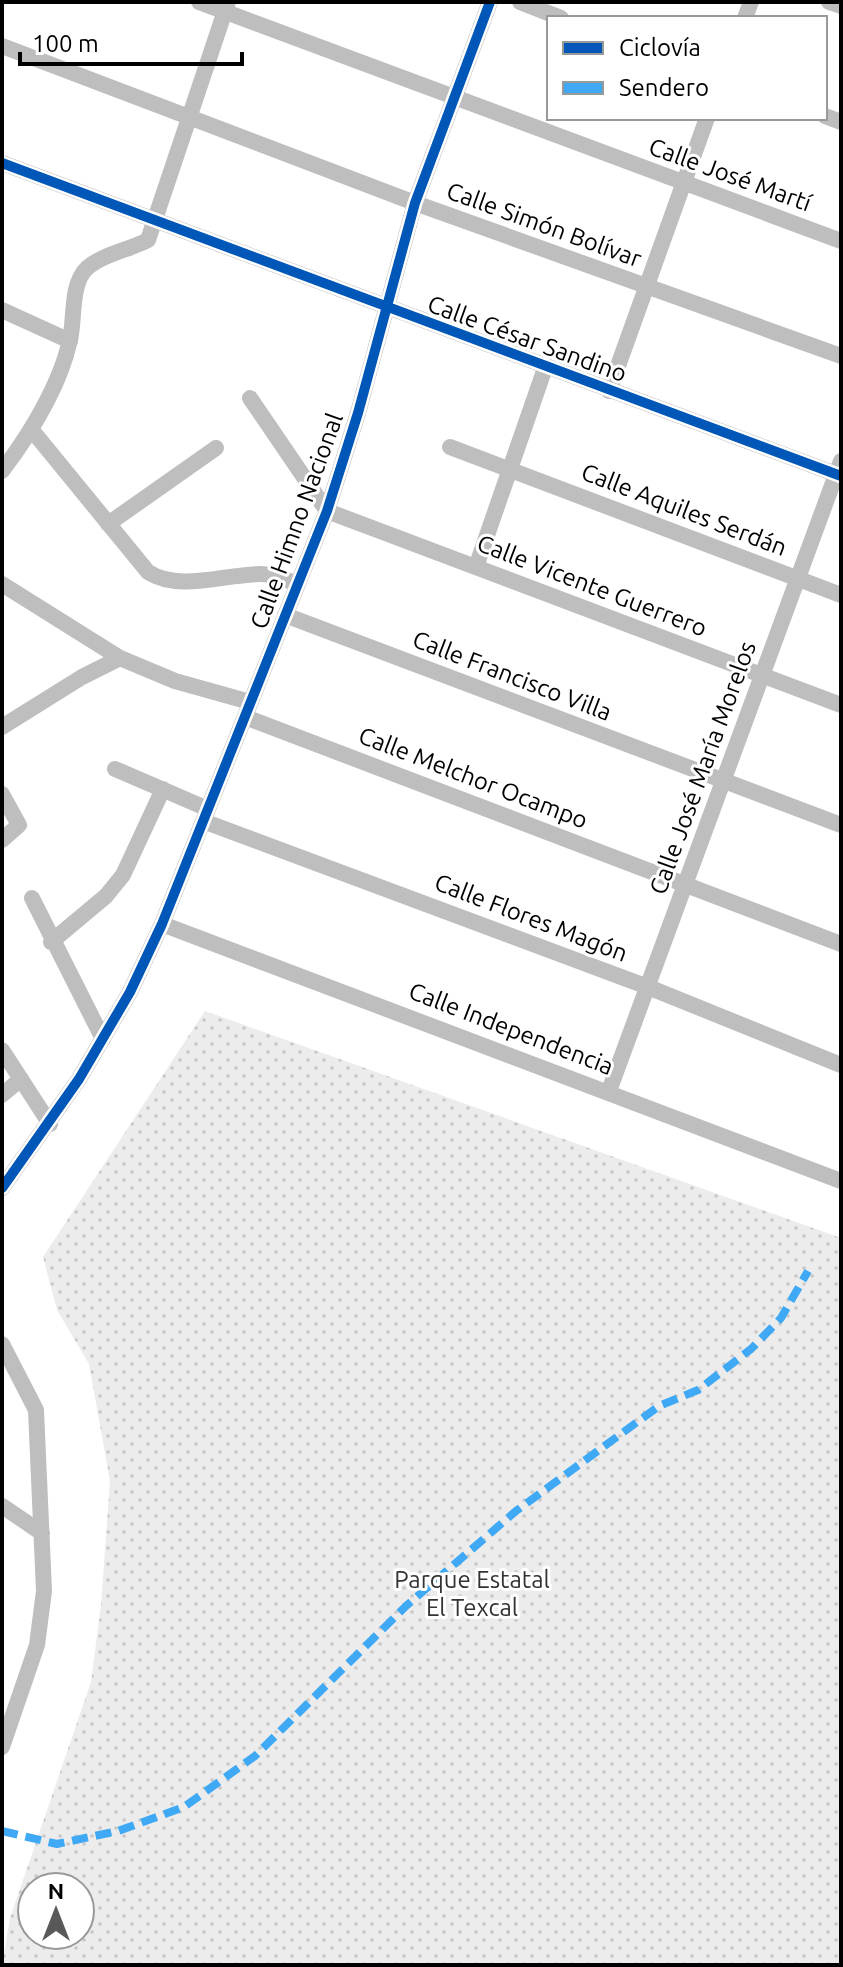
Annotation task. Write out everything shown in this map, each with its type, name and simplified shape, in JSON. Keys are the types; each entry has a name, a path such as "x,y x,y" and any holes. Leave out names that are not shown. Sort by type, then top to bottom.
{"street":[{"name":"Calle José Martí","path":"199,2 227,7 454,98 841,241"},
{"name":"Calle Himno Nacional","path":"2,1188 50,1124 103,1039 162,924 327,511 358,413 415,203 490,2"},
{"path":"520,2 556,16"},
{"path":"829,2 841,6"},
{"path":"2,471 8,452 31,429 70,341 77,287 84,270 148,240 227,7"},
{"name":"Calle Simón Bolívar","path":"2,46 415,203 841,356"},
{"path":"609,391 706,120"},
{"name":"Calle César Sandino","path":"2,163 545,368 839,470"},
{"path":"2,310 70,341"},
{"path":"476,567 545,368"},
{"path":"250,398 327,511"},
{"path":"31,429 148,572 160,579 182,581 264,574 298,584"},
{"name":"Calle Aquiles Serdán","path":"450,447 841,595"},
{"path":"108,524 216,448"},
{"name":"Calle José María Morelos","path":"609,1091 839,470"},
{"name":"Calle Vicente Guerrero","path":"327,511 841,705"},
{"name":"Calle Melchor Ocampo","path":"2,584 120,658 685,885 841,944"},
{"name":"Calle Francisco Villa","path":"285,615 841,825"},
{"path":"2,727 82,677 120,658"},
{"name":"Calle Flores Magón","path":"115,769 163,789 206,815 841,1065"},
{"path":"51,942 106,896 123,875 163,789"},
{"path":"2,794 19,825 2,840"},
{"path":"32,898 51,942 103,1039"},
{"name":"Calle Independencia","path":"162,924 841,1181"},
{"path":"2,1050 50,1124"},
{"path":"2,1095 21,1079"},
{"path":"2,1344 36,1410 44,1591 37,1645 2,1747"},
{"path":"2,1506 42,1533"}],"green space":[{"name":"Parque Estatal El Texcal","path":"205,1011 841,1238 841,1965 2,1965 16,1901 16,1951 96,1951 96,1871 26,1871 91,1682 101,1605 110,1481 89,1364 57,1310 43,1257"}],"marked path":[{"path":"2,1831 57,1844 118,1831 184,1807 255,1756 406,1606 516,1511 659,1406 698,1390 751,1349 781,1318 808,1271"}],"cycle path":[{"path":"2,1188 79,1079 130,992 162,924 327,511 358,413 415,203 490,2"},
{"path":"2,163 841,476"}]}
